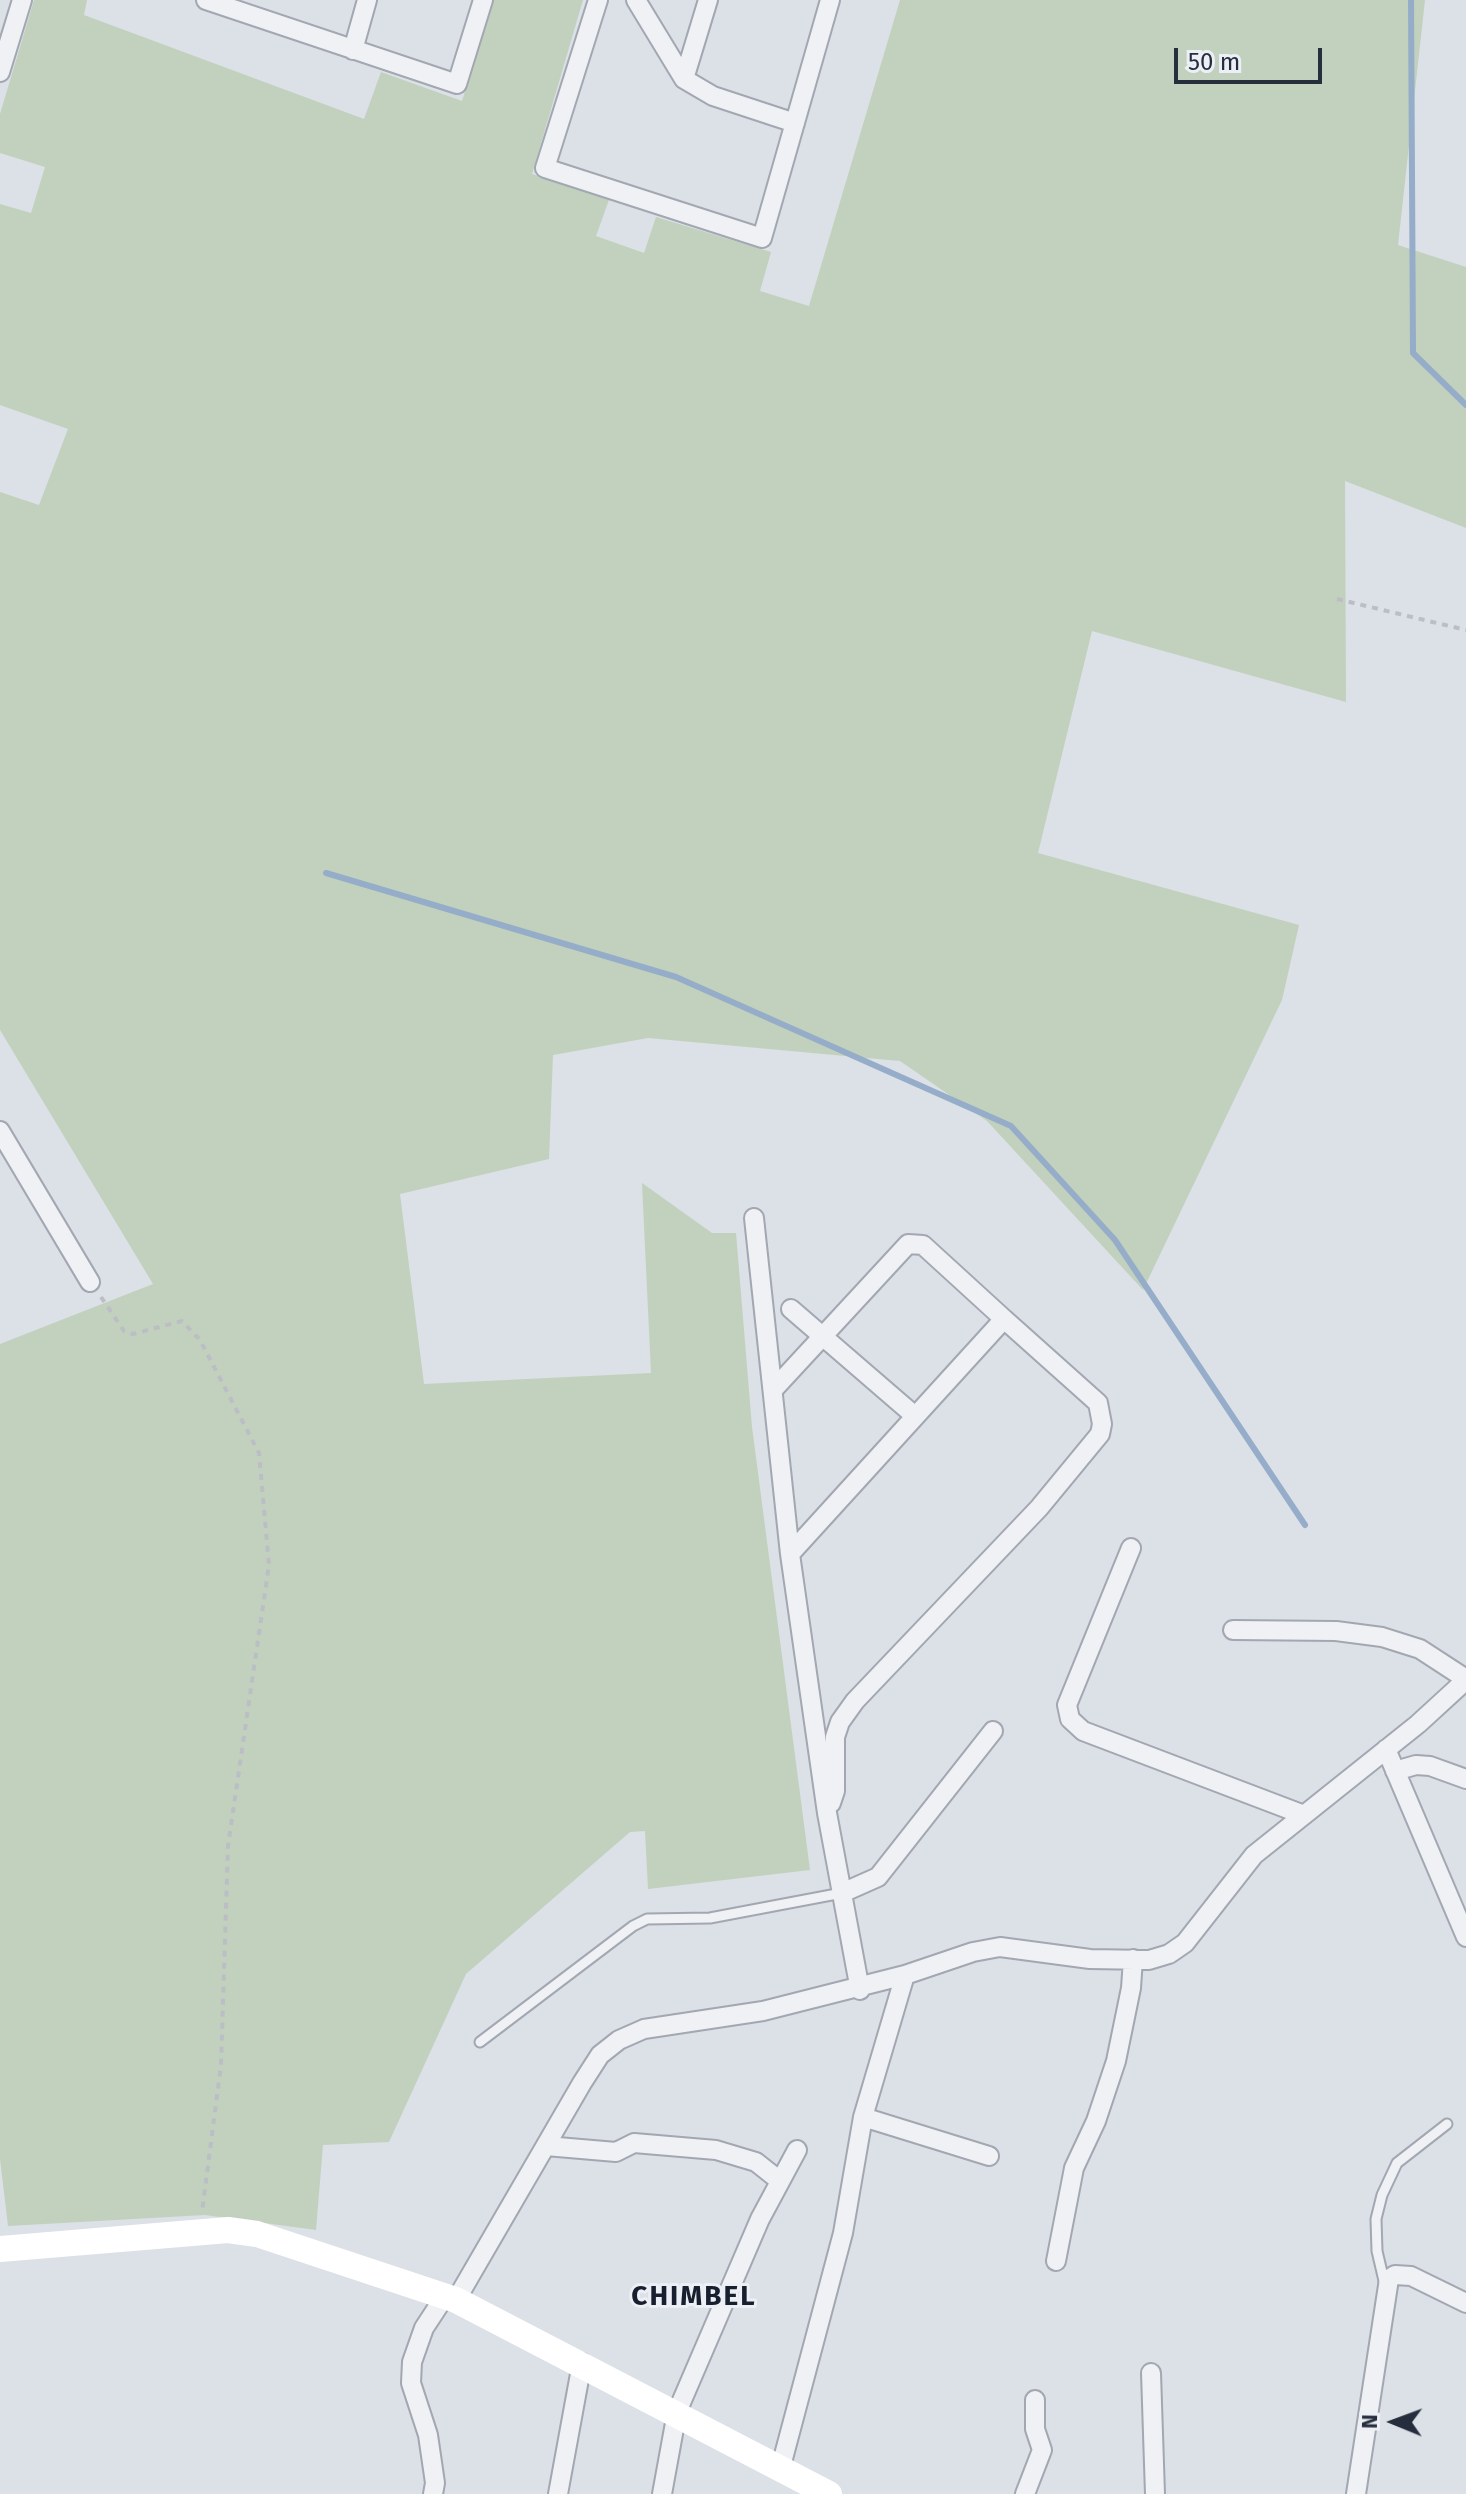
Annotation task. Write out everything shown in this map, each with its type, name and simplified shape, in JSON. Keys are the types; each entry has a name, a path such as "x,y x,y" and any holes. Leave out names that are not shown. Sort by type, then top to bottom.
{"main road":[{"path":"0,2249 199,2232 257,2234 451,2298 677,2412 829,2494"}],"street":[{"path":"0,72 3,43 22,0"},
{"path":"206,0 259,9 353,50 457,84 483,0"},
{"path":"353,50 367,0"},
{"path":"598,0 545,168 762,238 830,0"},
{"path":"636,0 684,79 713,96 795,123"},
{"path":"684,79 708,0"},
{"path":"0,1131 8,1161 90,1282"},
{"path":"754,1218 790,1554 827,1813 860,1990"},
{"path":"773,1390 896,1254 913,1243 923,1245 1098,1403 1102,1424 1100,1434 1039,1508 847,1711 835,1737 835,1791 827,1813"},
{"path":"791,1309 915,1416"},
{"path":"790,1554 1004,1319"},
{"path":"1131,1548 1067,1705 1070,1719 1083,1731 1304,1815"},
{"path":"433,2494 435,2483 428,2435 411,2383 412,2362 424,2328 451,2298 600,2055 619,2040 644,2029 763,2011 860,1990 973,1952 1000,1947 1024,1948 1066,1957 1149,1960 1169,1954 1185,1943 1254,1855 1386,1749 1466,1679 1420,1649 1382,1637 1336,1631 1233,1630"},
{"path":"842,1893 878,1877 993,1731"},
{"path":"1386,1749 1466,1937"},
{"path":"1395,1771 1416,1765 1430,1766 1466,1779"},
{"path":"1056,2261 1074,2168 1096,2121 1116,2061 1131,1988 1133,1959"},
{"path":"780,2470 843,2233 863,2117 905,1975"},
{"path":"863,2117 989,2156"},
{"path":"546,2146 616,2152 634,2143 716,2150 756,2162 780,2181"},
{"path":"662,2494 677,2412 760,2219 797,2150"},
{"path":"1356,2494 1386,2288 1392,2276 1405,2275 1466,2303"},
{"path":"558,2494 582,2363"},
{"path":"1151,2373 1155,2494"},
{"path":"1025,2494 1042,2450 1035,2429 1035,2400"}],"lane":[{"path":"480,2042 633,1926 647,1919 710,1918 842,1893"},
{"path":"1386,2288 1377,2251 1376,2219 1382,2195 1397,2163 1447,2124"}],"path":[{"path":"1337,599 1466,630"},
{"path":"90,1282 124,1331 133,1334 182,1321 200,1340 259,1453 269,1565 228,1846 221,2065 199,2232"}],"green space":[{"path":"34,0 87,0 84,15 364,119 381,72 462,101 494,0 583,0 532,174 610,197 596,236 644,253 656,217 771,252 760,291 809,306 900,0 1425,0 1398,245 1466,267 1466,528 1345,481 1346,702 1092,631 1038,853 1299,925 1282,1000 1143,1290 987,1121 900,1061 648,1038 553,1055 549,1159 400,1194 424,1384 651,1373 642,1183 712,1233 736,1233 752,1427 810,1870 648,1889 645,1831 630,1832 466,1974 389,2142 323,2145 316,2230 205,2215 8,2226 0,2159 0,1344 153,1284 0,1030 0,492 39,505 68,429 0,405 0,204 31,213 45,167 0,153 0,114"}],"waterway":[{"path":"1411,0 1413,353 1466,405"},
{"path":"326,873 676,977 1011,1126 1115,1240 1305,1525"}],"district":[{"name":"CHIMBEL","path":"694,2297"}]}
